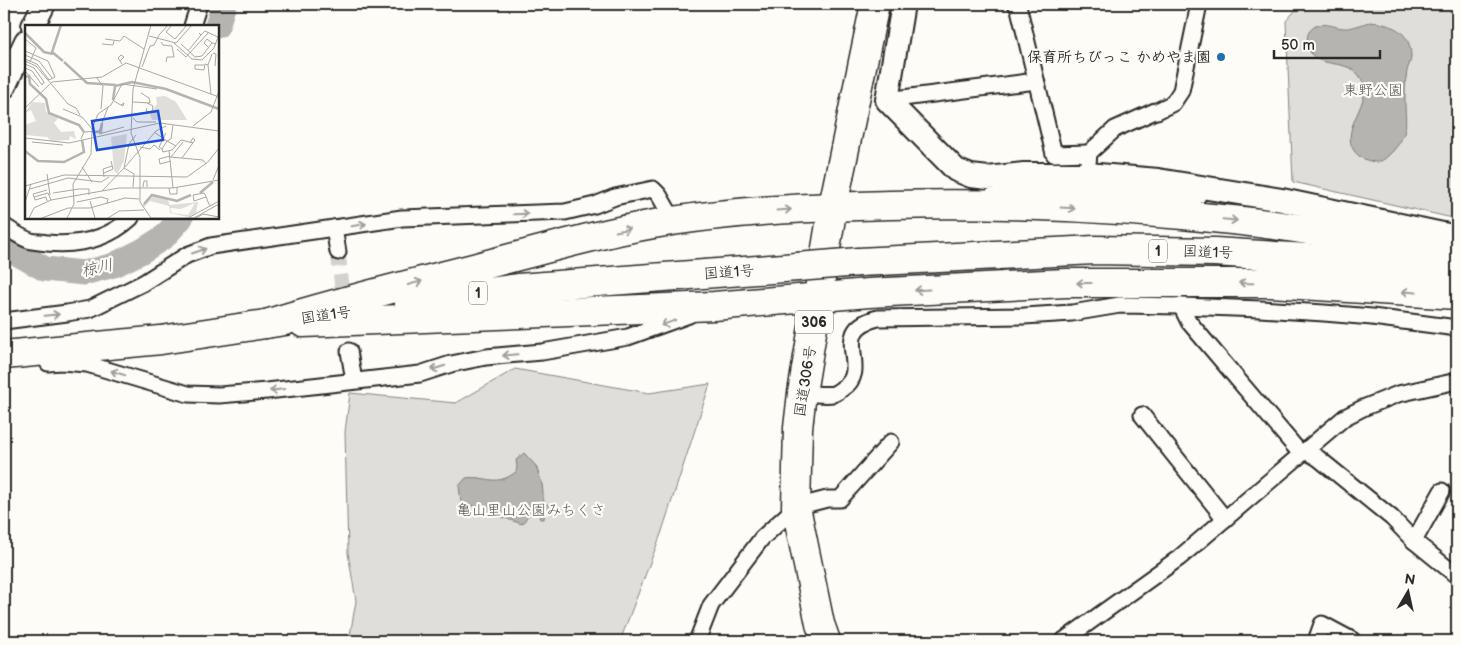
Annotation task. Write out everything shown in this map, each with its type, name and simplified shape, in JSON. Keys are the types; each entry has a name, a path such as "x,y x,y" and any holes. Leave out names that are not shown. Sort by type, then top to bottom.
{"highway":[{"name":"国道306号","path":"826,641 820,624 796,507 798,428 802,393 834,206 875,4"},
{"path":"266,324 324,306 619,230 748,212 834,206 961,203 1138,211 1243,221 1327,233 1457,258"},
{"name":"国道1号","path":"4,355 161,340 518,288 859,262 1095,250 1215,252 1307,258 1457,273"},
{"path":"266,324 714,306 869,293 1066,283 1271,283 1457,295"}],"street":[{"path":"34,25 44,4"},
{"path":"192,25 198,4"},
{"path":"887,100 903,4"},
{"path":"1016,4 1054,154 1158,180 1282,200 1457,237"},
{"path":"887,100 956,170 971,176 988,178 1088,164 1115,129 1155,111 1157,112 1173,103 1181,91 1199,4"},
{"path":"4,88 25,42"},
{"path":"887,100 1036,81"},
{"path":"4,320 90,310 143,283 181,258 211,246 402,218 565,212 595,205 615,197 653,189 659,195 674,221"},
{"path":"961,203 1008,192 1061,190 1282,200"},
{"path":"4,226 32,241 62,244 84,242 105,236 130,219"},
{"path":"334,228 338,252"},
{"path":"802,393 834,394 847,386 854,376 853,336 857,328 863,323 878,318 1024,316 1120,305 1181,306 1324,313 1457,328"},
{"path":"4,367 61,362 87,364 188,394 219,395 267,392 420,374 451,364 542,352 628,337 714,306"},
{"path":"1181,306 1189,322 1304,452 1318,458 1392,518 1414,541 1457,576"},
{"path":"349,351 354,381"},
{"path":"1063,641 1179,558 1345,417 1398,394 1457,381"},
{"path":"1142,415 1226,519"},
{"path":"697,641 710,605 762,538 796,507 827,499 840,498 891,442"},
{"path":"1414,541 1442,491"},
{"path":"1316,641 1322,624 1352,641"}],"green space":[{"name":"東野公園","path":"1301,4 1457,4 1457,219 1293,182 1286,21"},
{"name":"亀山里山公園みちくさ","path":"515,369 649,393 710,384 661,534 620,641 349,641 356,601 348,553 345,432 350,393 456,403"}],"shaded area":[{"path":"1370,22 1399,30 1408,41 1411,57 1406,80 1406,124 1404,135 1393,151 1385,159 1378,162 1372,162 1359,156 1351,142 1353,123 1362,103 1364,93 1363,84 1358,74 1352,69 1321,61 1315,57 1310,52 1307,39 1309,32 1318,25 1348,28"},
{"path":"524,453 536,466 542,484 544,503 549,505 545,509 544,519 540,519 538,512 532,512 522,524 483,513 482,509 461,502 459,486 466,478 496,480 508,477 516,472 516,460"}],"waterway":[{"name":"椋川","path":"217,25 224,4"},
{"name":"椋川","path":"4,246 45,269 84,273 114,265 142,251 164,237 180,219"}],"tunnel":[{"path":"338,252 349,351"}],"place":[{"name":"保育所ちびっこ かめやま園","path":"1221,57"}]}
